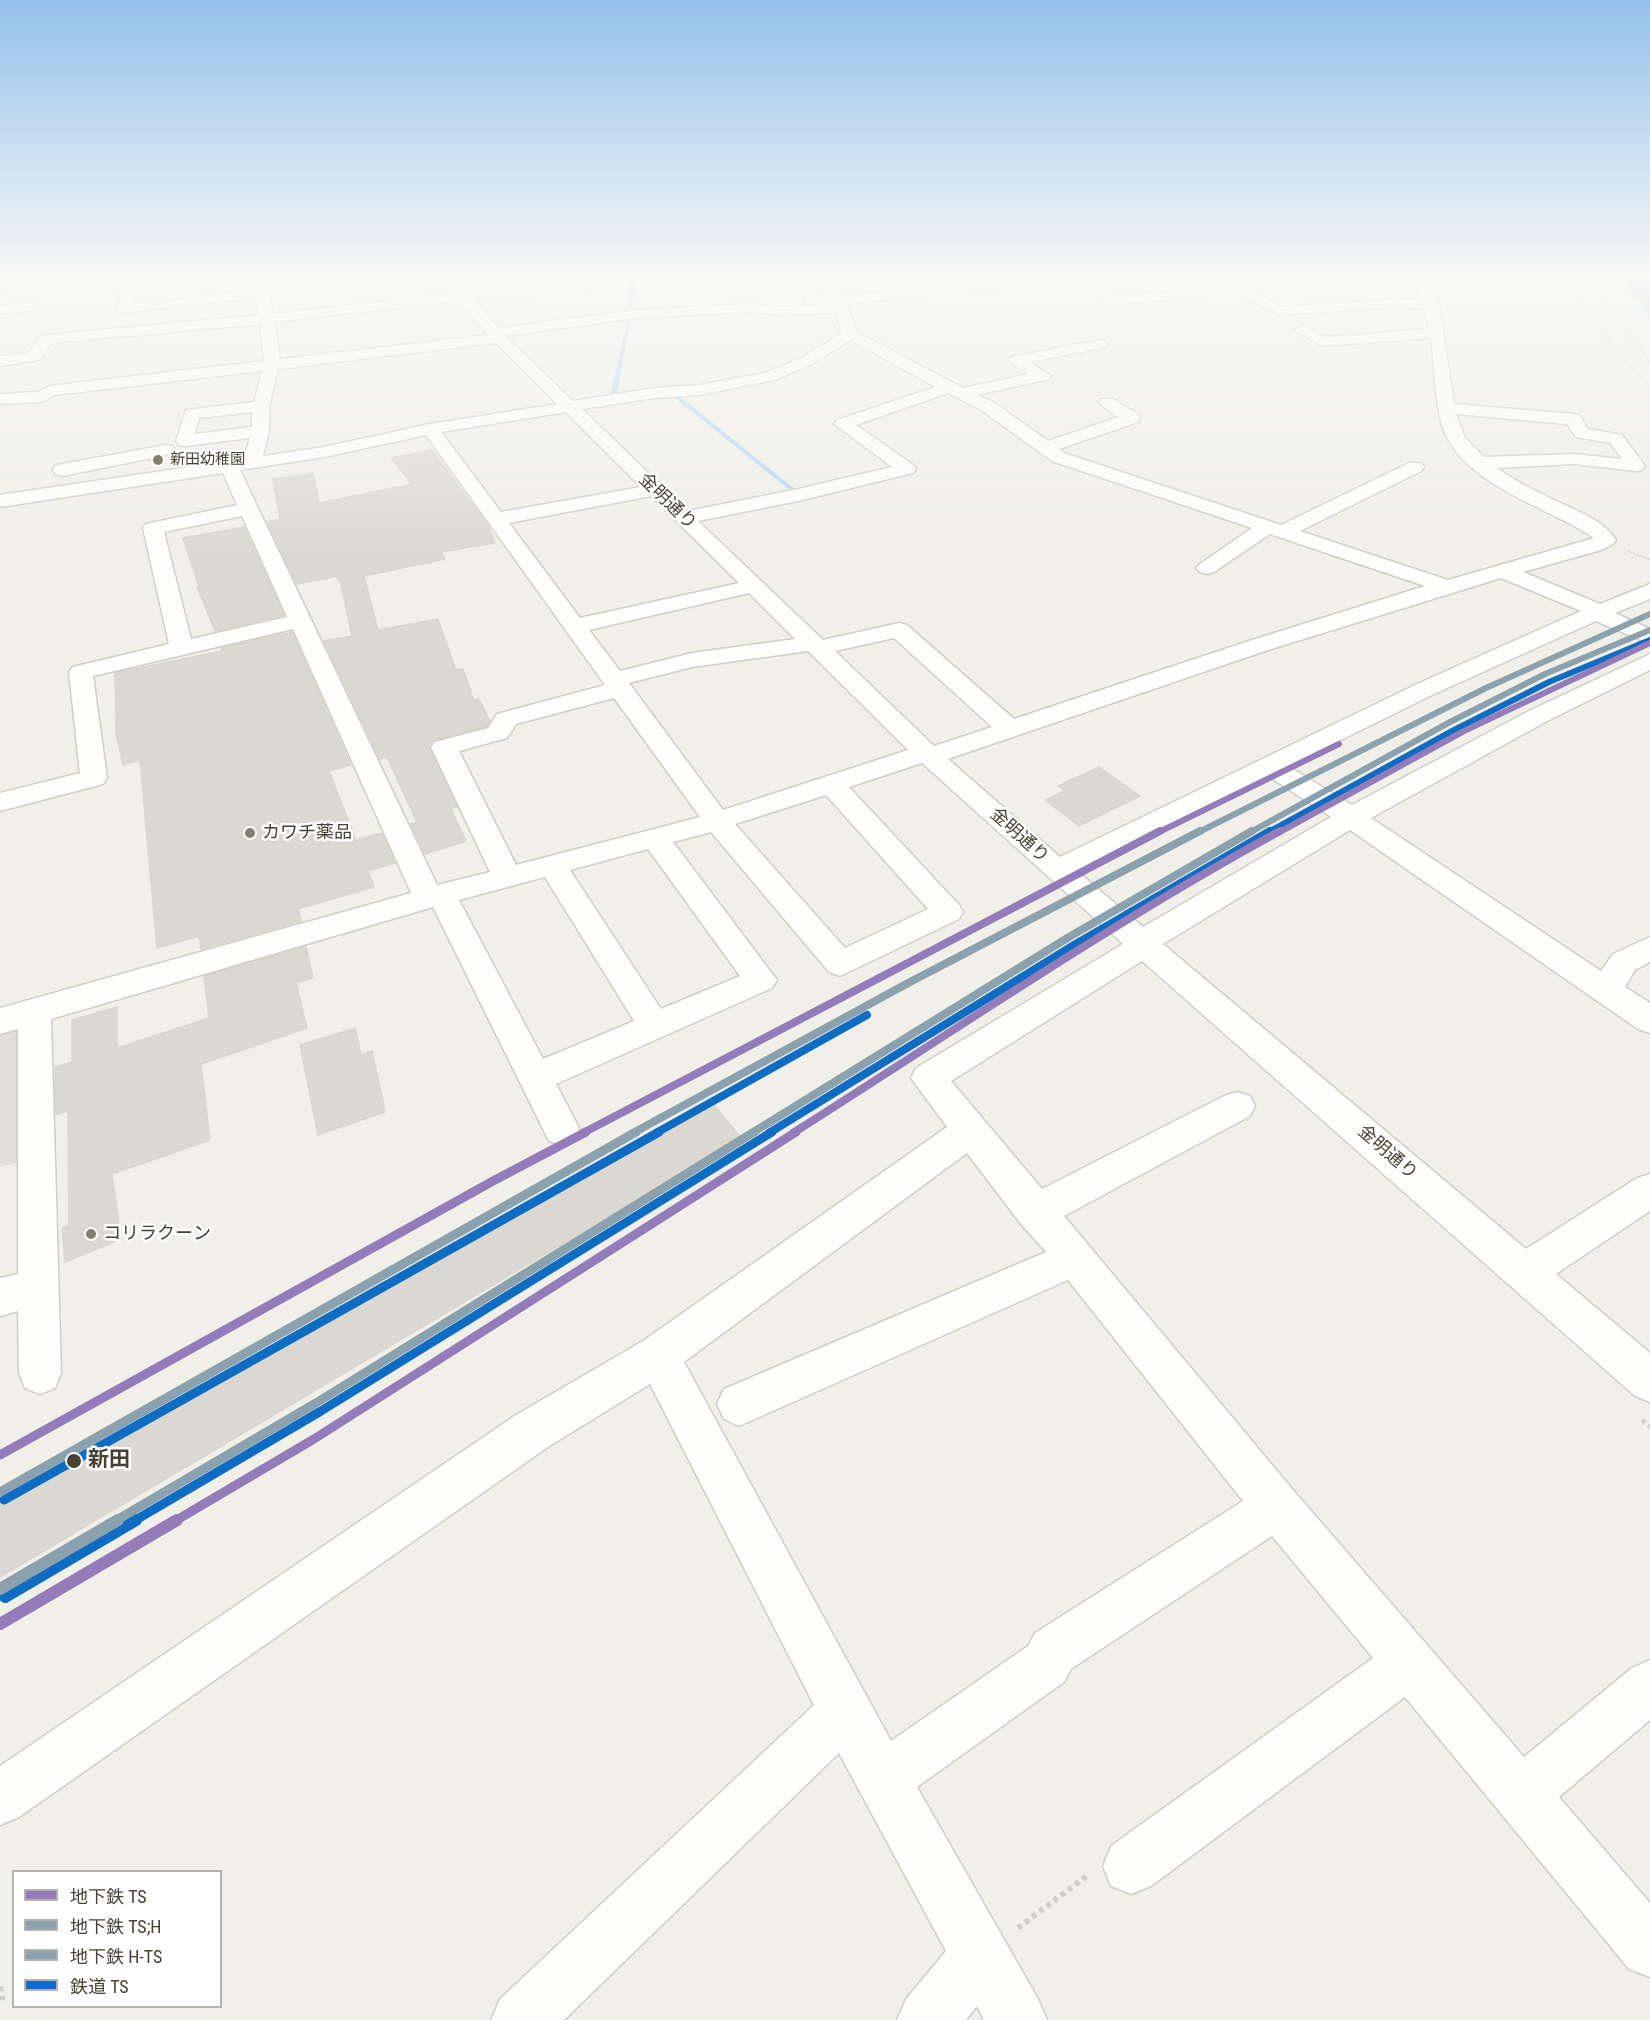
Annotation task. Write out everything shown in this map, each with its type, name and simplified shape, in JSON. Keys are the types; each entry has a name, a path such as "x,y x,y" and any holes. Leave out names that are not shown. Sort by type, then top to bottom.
{"street":[{"path":"0,399 44,397 49,391 205,371"},
{"path":"269,371 261,406 260,431 240,465 248,509 435,897 562,1130"},
{"name":"金明通り","path":"536,371 654,490 928,754 1057,870 1650,1381"},
{"path":"0,501 324,452 430,429 654,393 699,390 768,378 783,371"},
{"path":"920,371 987,406 1058,457 1445,586"},
{"path":"683,518 798,495 907,469 843,424 955,391 1043,376 1035,371"},
{"path":"40,1373 40,1287 17,1016 435,897 717,821 1010,729 1445,586 1594,546 1606,540 1604,535 1597,530 1512,485 1480,463 1456,439 1448,408 1443,371"},
{"path":"1045,448 1132,418 1107,403"},
{"path":"260,431 185,441 192,414 261,406"},
{"path":"1448,408 1573,419 1582,433 1617,439 1636,465 1574,459 1480,463"},
{"path":"430,429 717,821 840,964 948,912 832,785"},
{"path":"44,473 166,450"},
{"path":"1207,568 1276,529 1415,467"},
{"path":"496,519 654,490"},
{"path":"183,648 153,528 248,509"},
{"path":"1501,570 1650,637"},
{"path":"574,626 754,586"},
{"path":"1057,870 1405,698 1597,612 1650,591"},
{"path":"0,802 94,778 81,672 300,621"},
{"path":"507,878 444,747 498,733 506,719 692,660 815,646 899,630 1010,729"},
{"path":"1650,661 1540,715 1351,817 928,1078 1073,1259 1277,1506 1650,1948"},
{"path":"1270,766 1351,817 1650,1020"},
{"path":"535,1078 761,980 656,838"},
{"path":"552,865 654,1026"},
{"path":"1606,990 1624,962 1650,948"},
{"path":"1035,1212 1237,1106"},
{"path":"0,1798 532,1431 658,1356 970,1131"},
{"path":"1525,1272 1650,1191"},
{"path":"739,1404 1073,1259"},
{"path":"0,1297 40,1287"},
{"path":"658,1356 845,1711 1017,2020"},
{"path":"882,1779 1046,1664 1053,1651 1277,1506"},
{"path":"1131,1866 1408,1663"},
{"path":"1521,1794 1650,1686"},
{"path":"521,2020 845,1711"},
{"path":"927,2020 981,1955"}],"path":[{"path":"1633,371 1650,386"},
{"path":"981,1955 1121,1850 1131,1866"},
{"path":"0,1987 3,2004"}],"shaded area":[{"path":"18,1024 19,1162 0,1167 0,1029"}],"building":[{"path":"432,450 489,527 495,543 441,552 445,559 364,576 378,630 438,619 456,670 463,669 474,700 479,699 490,721 487,726 434,740 429,744 457,807 451,809 466,841 425,854 411,824 417,822 387,757 380,759 324,641 352,636 340,580 337,576 297,584 267,522 280,519 273,479 313,473 319,503 412,484 391,458"},
{"path":"244,527 284,615 215,631 197,587 199,587 183,538"},
{"name":"カワチ薬品","path":"292,632 351,765 329,771 356,840 382,833 395,863 368,871 374,887 298,909 301,921 201,949 199,936 157,948 140,760 123,765 116,733 115,673 222,651 221,648"},
{"path":"1099,767 1140,796 1079,826 1045,800 1065,791 1058,786"},
{"path":"306,947 313,978 296,983 307,1028 201,1064 210,1140 112,1174 121,1239 65,1262 62,1228 69,1225 68,1111 56,1115 55,1067 72,1062 72,1020 117,1007 117,1048 209,1018 204,976"},
{"path":"355,1028 361,1055 372,1051 385,1112 318,1135 300,1045"},
{"path":"710,1100 741,1138 0,1577 0,1503"}],"waterway":[{"path":"618,371 613,397 619,403"},
{"path":"664,396 676,396 794,491"}],"metro line":[{"name":"H-TS","path":"0,1492 453,1234 910,982 1063,901 1379,741 1486,688 1650,614"},
{"name":"TS;H","path":"0,1589 316,1403 1069,937 1210,854 1450,722 1545,674 1650,630"},
{"name":"TS","path":"0,1624 314,1439 1086,947 1222,863 1464,731 1650,643"},
{"name":"TS","path":"0,1455 493,1181 1025,900 1219,801 1339,744"}],"rail line":[{"name":"TS","path":"5,1597 321,1411 1074,945 1214,862 1454,730 1549,682 1650,640"},
{"name":"TS","path":"4,1500 867,1015"}],"place":[{"name":"新田幼稚園","path":"158,460"},
{"name":"カワチ薬品","path":"250,833"},
{"name":"コリラクーン","path":"91,1234"},
{"name":"新田","path":"74,1461"}]}
